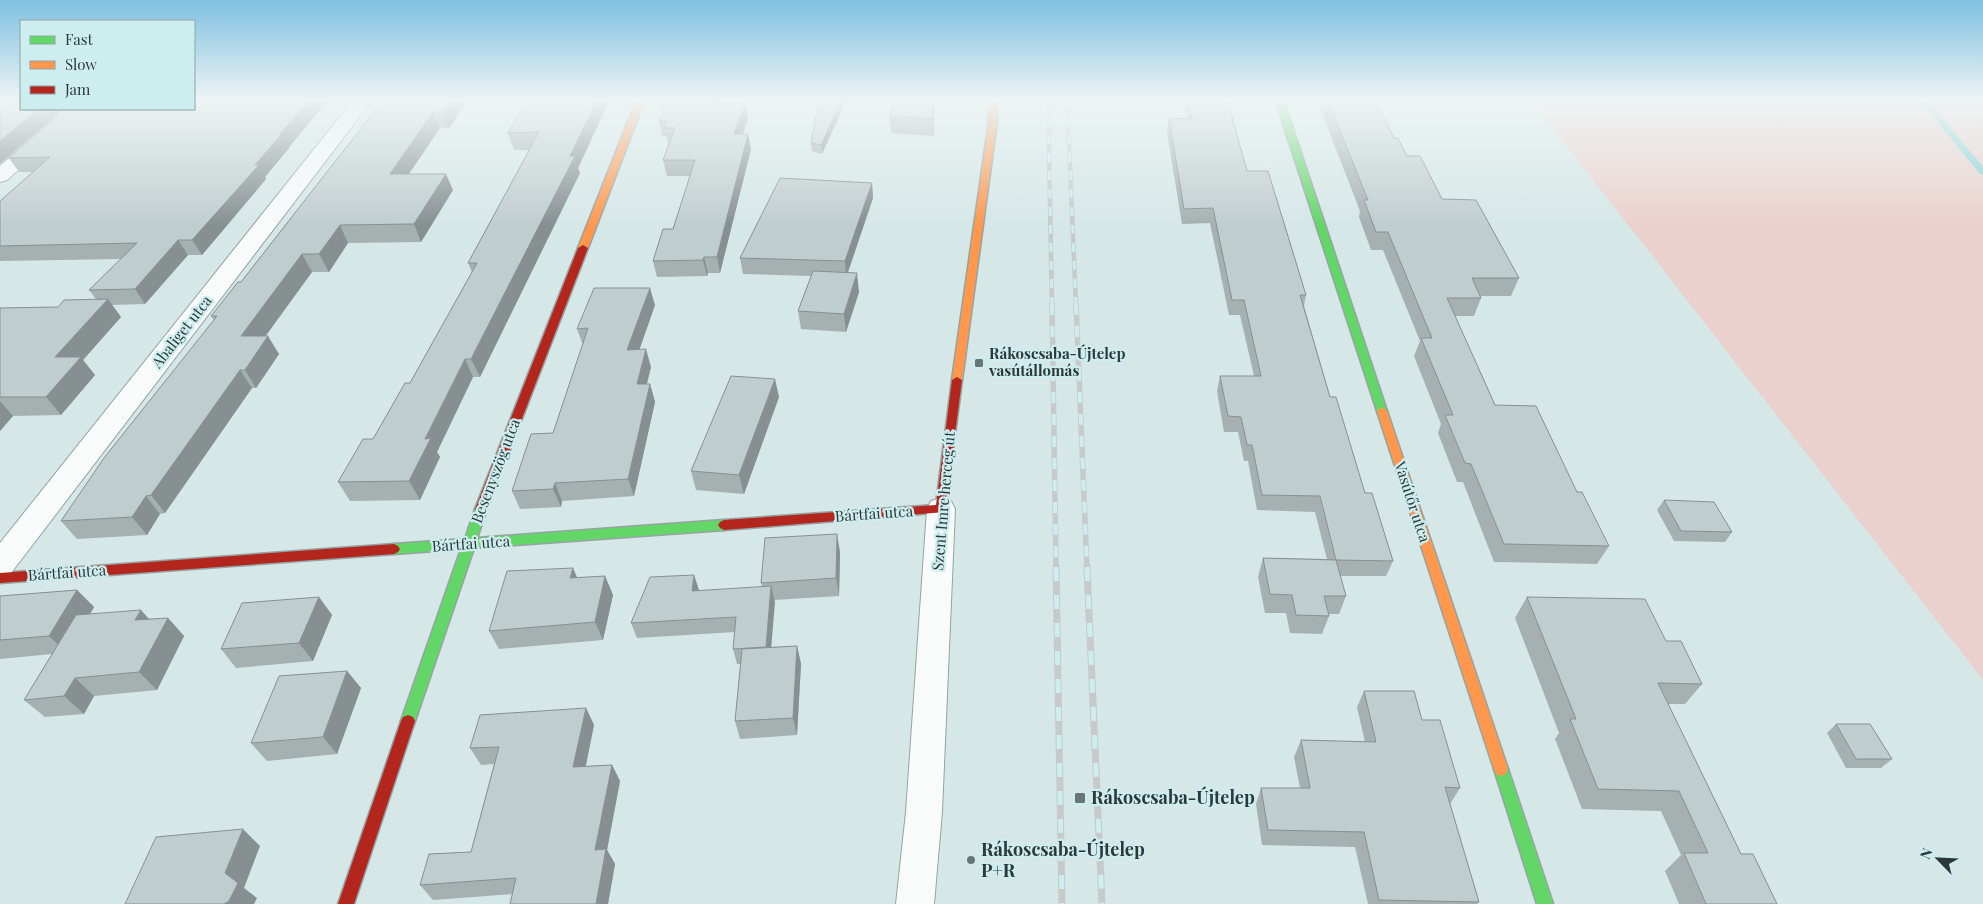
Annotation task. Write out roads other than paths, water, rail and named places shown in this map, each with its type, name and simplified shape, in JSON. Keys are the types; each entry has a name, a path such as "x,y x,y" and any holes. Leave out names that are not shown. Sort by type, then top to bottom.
{"street":[{"path":"0,176 41,141"},
{"name":"Abaliget utca","path":"0,565 332,141"},
{"name":"Besenyszög utca","path":"346,904 467,545 625,141"},
{"name":"Szent Imre herceg út","path":"915,904 924,812 945,466 990,141"},
{"name":"Vasútőr utca","path":"1293,141 1545,904"},
{"name":"Bártfai utca","path":"0,578 941,509"}],"waterway":[{"path":"1957,141 1983,172"}],"railway":[{"path":"1049,141 1052,305"},
{"path":"1069,141 1076,305"},
{"path":"1052,304 1056,568"},
{"path":"1076,304 1087,568"},
{"path":"1056,567 1062,904"},
{"path":"1087,567 1102,904"}],"place":[{"name":"Rákoscsaba-Újtelep vasútállomás","path":"979,363"},
{"name":"Rákoscsaba-Újtelep","path":"1080,798"},
{"name":"Rákoscsaba-Újtelep P+R","path":"971,860"}]}
